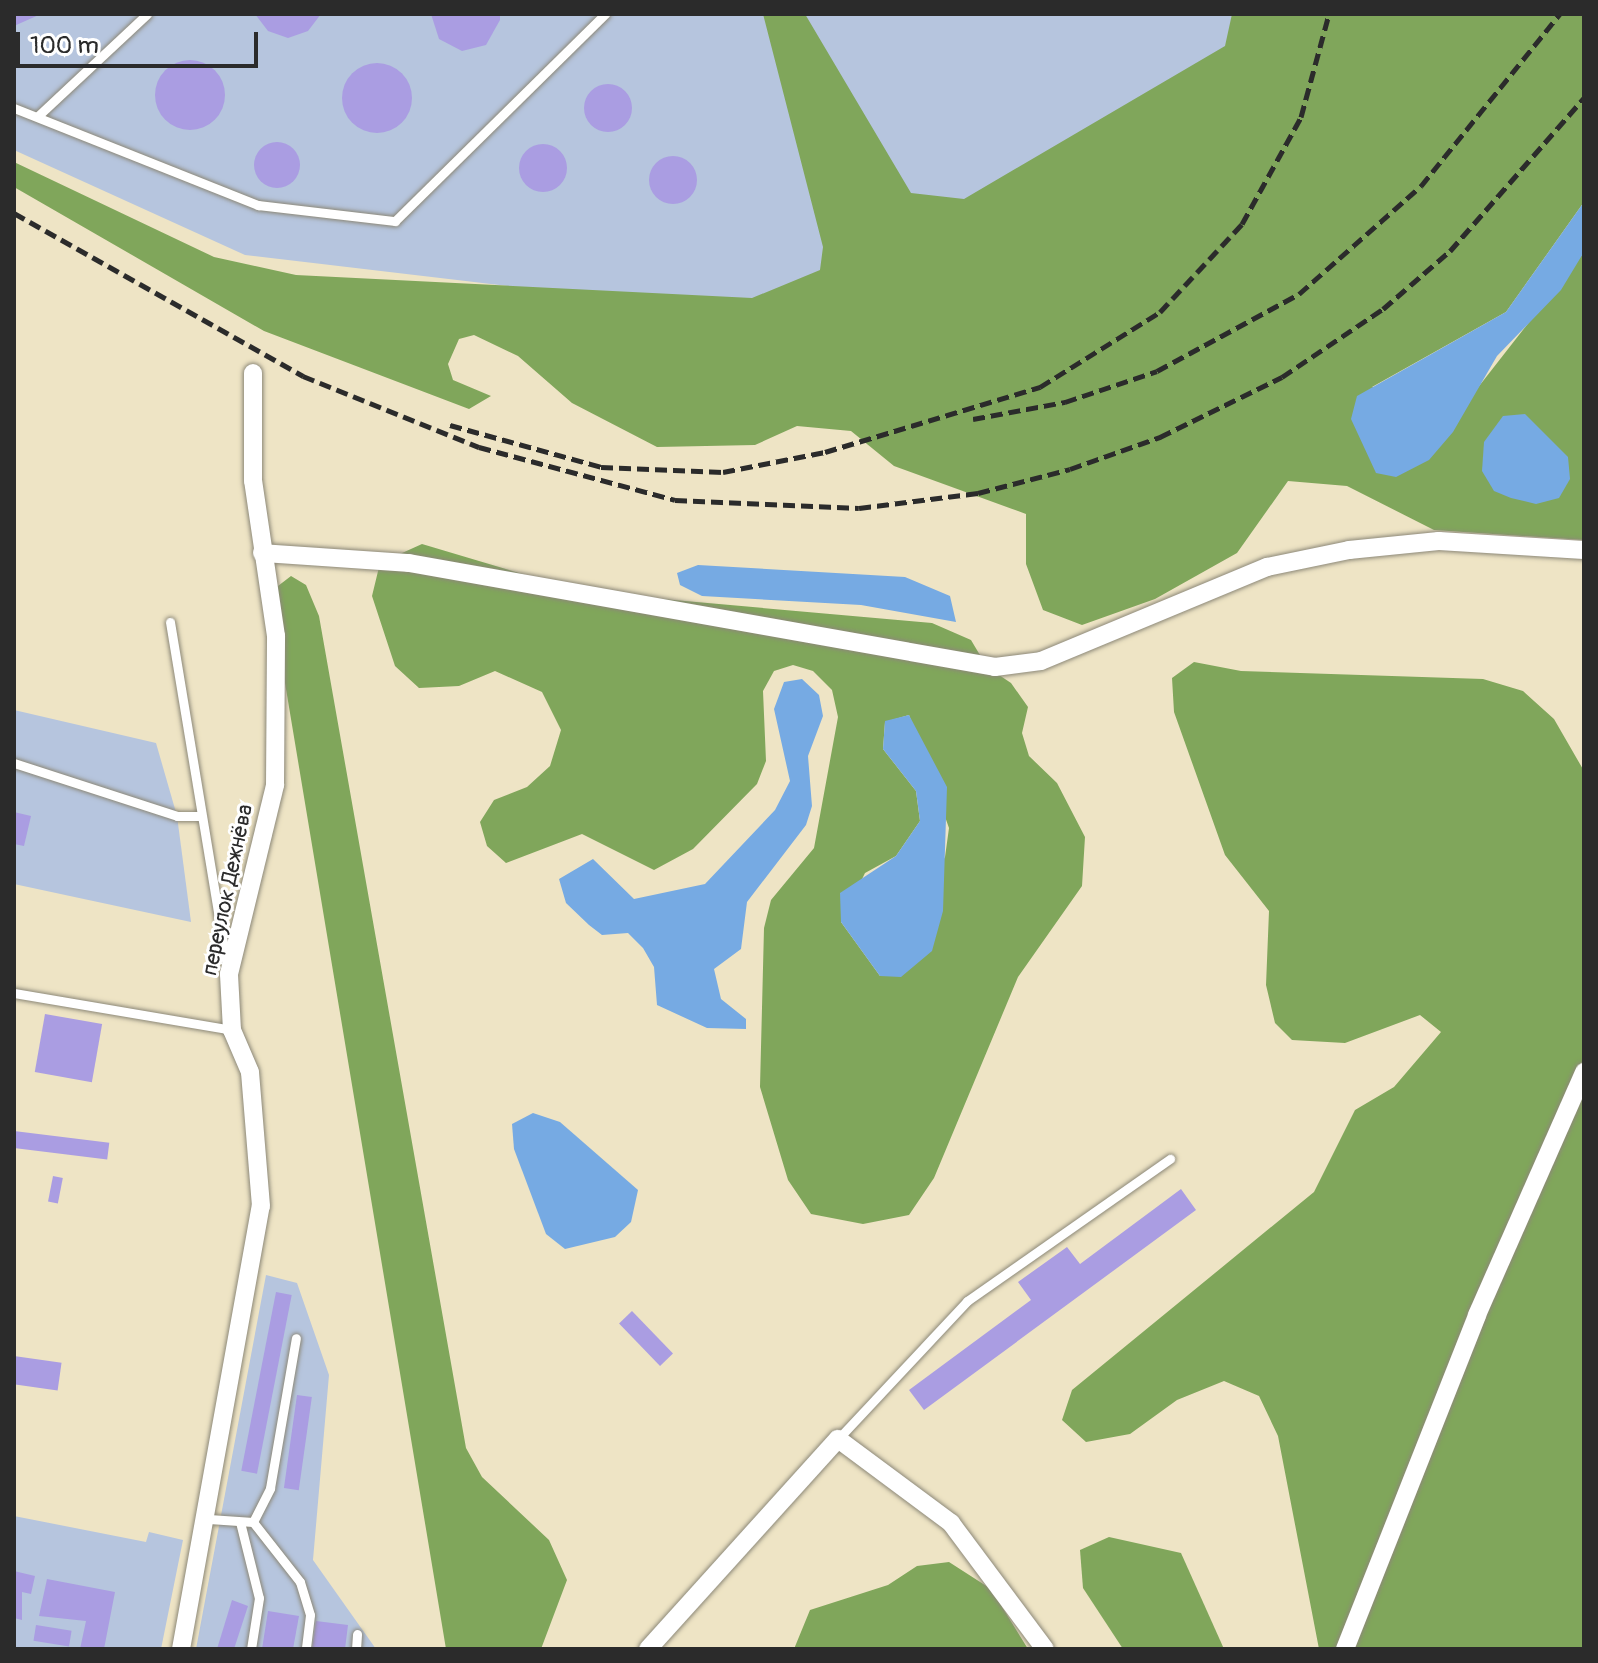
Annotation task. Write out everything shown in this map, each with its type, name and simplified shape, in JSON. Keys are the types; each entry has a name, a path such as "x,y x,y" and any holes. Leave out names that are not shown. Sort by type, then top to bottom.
{"street":[{"name":"переулок Дежнёва","path":"181,1649 209,1519 261,1206 250,1072 232,1030 229,974 275,785 276,636 262,553 253,373"},
{"path":"262,553 409,563 995,667 1041,661 1267,567 1349,550 1439,541 1584,550"},
{"path":"1345,1649 1477,1315 1584,1072"},
{"path":"648,1649 838,1439 951,1523 1045,1649"}],"lane":[{"path":"38,116 147,14"},
{"path":"14,108 258,205 395,221 605,14"},
{"path":"170,622 199,816 229,974"},
{"path":"14,763 177,816 199,816"},
{"path":"14,993 232,1030"},
{"path":"838,1439 967,1301 1170,1159"},
{"path":"253,1522 270,1488 296,1338"},
{"path":"209,1519 253,1522"},
{"path":"240,1522 259,1598 251,1649"},
{"path":"253,1522 300,1582 310,1615 306,1649"},
{"path":"356,1649 357,1634"}],"shaded area":[{"path":"14,14 1306,14 764,316 245,255 14,150"},
{"path":"14,710 156,743 177,816 191,922 14,884"},
{"path":"266,1275 297,1283 329,1375 313,1560 376,1649 196,1649"},
{"path":"14,1516 146,1542 149,1532 183,1540 161,1649 14,1649"}],"green space":[{"path":"763,14 805,14 911,193 964,199 1225,46 1232,14 1584,14 1584,202 1506,312 1372,387 1476,390 1584,252 1584,540 1434,530 1347,486 1288,481 1237,553 1155,599 1082,625 1043,610 1026,564 1026,514 894,466 851,431 797,426 755,445 657,447 572,403 518,356 474,335 459,339 448,364 453,380 491,396 469,409 264,331 14,187 14,162 214,257 296,275 752,298 820,270 823,247"},
{"path":"422,544 583,592 932,623 971,640 987,667 1011,683 1028,707 1022,733 1029,756 1057,783 1085,837 1082,886 1018,977 934,1178 909,1215 863,1224 811,1214 788,1180 760,1087 764,928 771,900 814,848 838,717 832,690 813,671 793,665 774,671 763,691 766,761 757,784 693,849 654,870 582,834 506,863 487,846 480,822 494,800 527,787 550,766 561,730 542,692 495,671 459,686 419,688 395,666 372,596 380,563","holes":["909,715 949,828 945,857 880,976 841,922 865,873 896,856 920,821 916,791 883,749 885,722"]},
{"path":"291,576 306,585 319,616 466,1448 482,1477 549,1540 567,1580 541,1649 446,1649 272,605 278,586"},
{"path":"1194,662 1241,671 1483,679 1523,691 1554,719 1584,771 1584,1649 1319,1649 1278,1436 1259,1396 1224,1381 1177,1400 1130,1434 1086,1442 1062,1420 1072,1390 1314,1192 1355,1110 1394,1087 1441,1032 1420,1015 1345,1043 1292,1040 1275,1023 1266,985 1269,911 1225,855 1174,712 1172,678"},
{"path":"1109,1537 1181,1553 1224,1649 1123,1649 1083,1588 1080,1550"},
{"path":"949,1562 991,1589 1028,1649 794,1649 810,1610 888,1585 917,1566"}],"water":[{"path":"1584,202 1584,252 1561,290 1497,356 1453,432 1429,460 1396,477 1376,473 1351,419 1357,396 1506,312"},
{"path":"1525,414 1568,457 1570,479 1559,498 1536,504 1494,491 1482,471 1484,442 1503,416"},
{"path":"698,565 905,577 950,596 956,622 861,605 702,596 680,585 677,573"},
{"path":"802,679 819,695 823,716 808,756 812,806 806,825 747,902 741,949 714,969 721,999 746,1019 746,1029 707,1028 657,1005 654,967 643,948 628,933 602,935 589,925 566,903 559,879 593,859 634,899 705,884 775,810 790,781 774,709 784,682"},
{"path":"909,715 947,787 943,911 932,951 901,977 880,976 841,922 840,893 896,856 920,821 916,791 883,749 885,721"},
{"path":"533,1113 560,1122 638,1190 631,1222 615,1237 565,1249 546,1234 514,1149 512,1124"}],"building":[{"path":"14,14 41,14 14,26"},
{"path":"255,14 321,14 308,31 288,38 268,31"},
{"path":"431,14 500,14 500,20 486,45 462,51 439,39"},
{"path":"190,60 209,66 219,76 225,95 219,114 209,124 190,130 171,124 161,114 155,95 161,76 171,66"},
{"path":"377,63 396,69 406,79 412,98 406,117 396,127 377,133 358,127 348,117 342,98 348,79 358,69"},
{"path":"608,84 617,85 625,91 631,99 631,117 625,125 617,131 608,132 599,131 591,125 585,117 584,108 585,99 591,91 599,85"},
{"path":"277,142 293,149 300,165 293,181 277,188 261,181 254,165 261,149"},
{"path":"543,144 552,145 560,151 566,159 566,177 560,185 552,191 543,192 534,191 526,185 520,177 519,168 520,159 526,151 534,145"},
{"path":"673,156 682,157 690,163 696,171 696,189 690,197 682,203 673,204 664,203 656,197 650,189 649,180 650,171 656,163 664,157"},
{"path":"14,812 31,816 24,846 14,844"},
{"path":"45,1014 102,1024 92,1082 35,1072"},
{"path":"14,1131 109,1143 107,1160 14,1148"},
{"path":"53,1176 63,1178 58,1203 48,1202"},
{"path":"1181,1189 1196,1210 924,1410 909,1390 1031,1300 1018,1282 1067,1247 1080,1264"},
{"path":"276,1292 292,1295 257,1474 241,1471"},
{"path":"632,1311 673,1353 660,1366 619,1324"},
{"path":"14,1356 62,1363 58,1390 14,1384"},
{"path":"297,1395 312,1397 299,1490 284,1488"},
{"path":"14,1571 35,1576 31,1594 22,1592 22,1620 14,1618"},
{"path":"47,1579 115,1592 104,1649 80,1649 86,1621 39,1616"},
{"path":"232,1600 248,1606 234,1649 217,1649"},
{"path":"268,1611 299,1616 293,1649 262,1649"},
{"path":"316,1621 348,1625 345,1649 312,1649"},
{"path":"36,1625 72,1631 69,1646 33,1641"}],"railway":[{"path":"450,425 601,467 723,472 825,452 1040,387 1160,312 1242,224 1301,117 1329,14"},
{"path":"973,419 1065,402 1157,371 1299,294 1421,186 1560,14"},
{"path":"14,213 303,376 479,447 675,500 859,508 978,493 1070,469 1160,437 1282,377 1383,309 1450,251 1584,98"}]}
